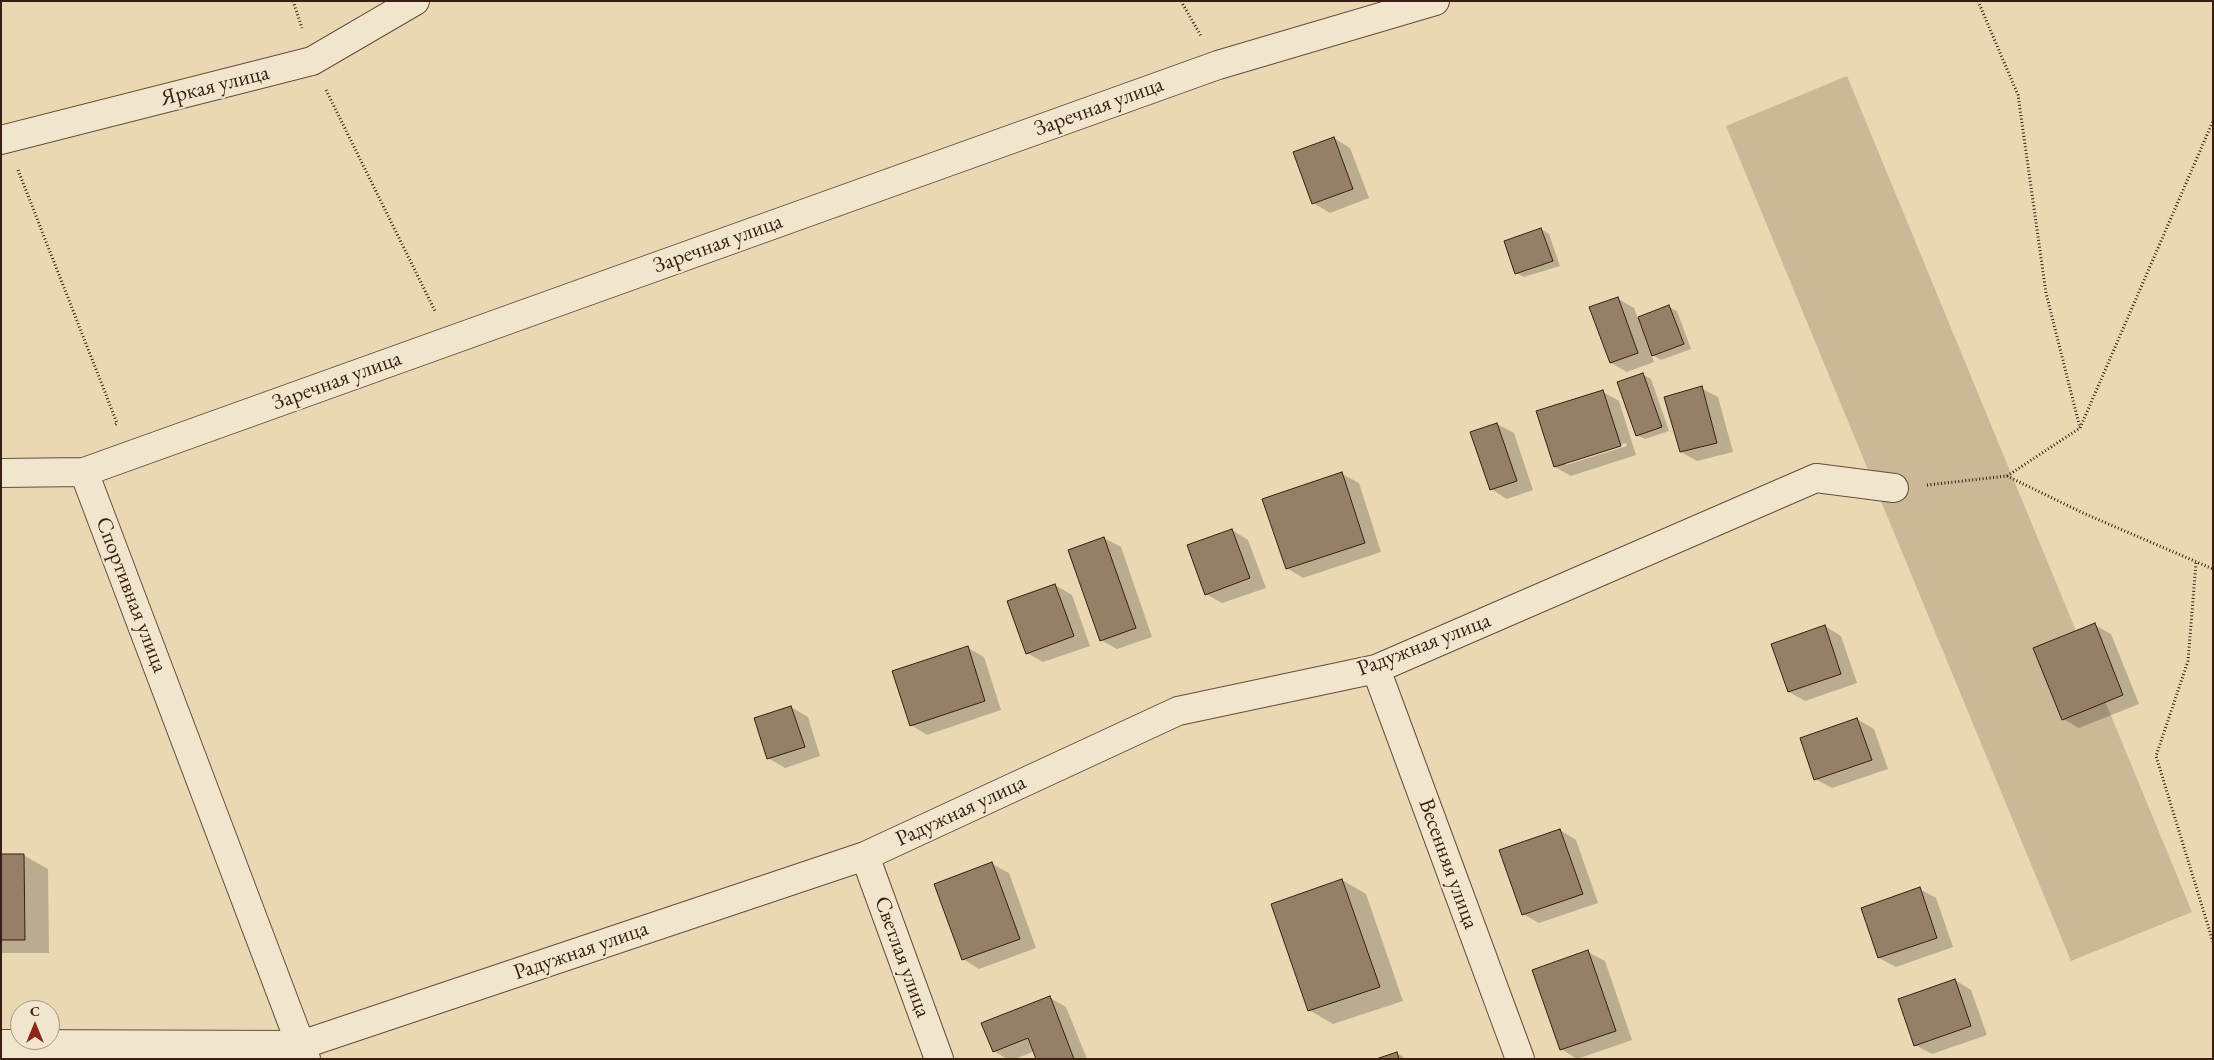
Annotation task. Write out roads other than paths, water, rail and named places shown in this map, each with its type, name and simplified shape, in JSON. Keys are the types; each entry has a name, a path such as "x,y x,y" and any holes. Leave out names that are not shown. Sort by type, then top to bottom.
{"street":[{"name":"Яркая улица","path":"4,140 312,61 415,1"},
{"name":"Заречная улица","path":"1,473 84,472 1218,65 1435,1"},
{"name":"Спортивная улица","path":"84,472 304,1052"},
{"name":"Радужная улица","path":"1,1044 304,1052 865,856 1178,711 1376,669 1816,478 1894,488"},
{"name":"Весенняя улица","path":"1376,669 1520,1059"},
{"name":"Светлая улица","path":"865,856 939,1059"}]}
